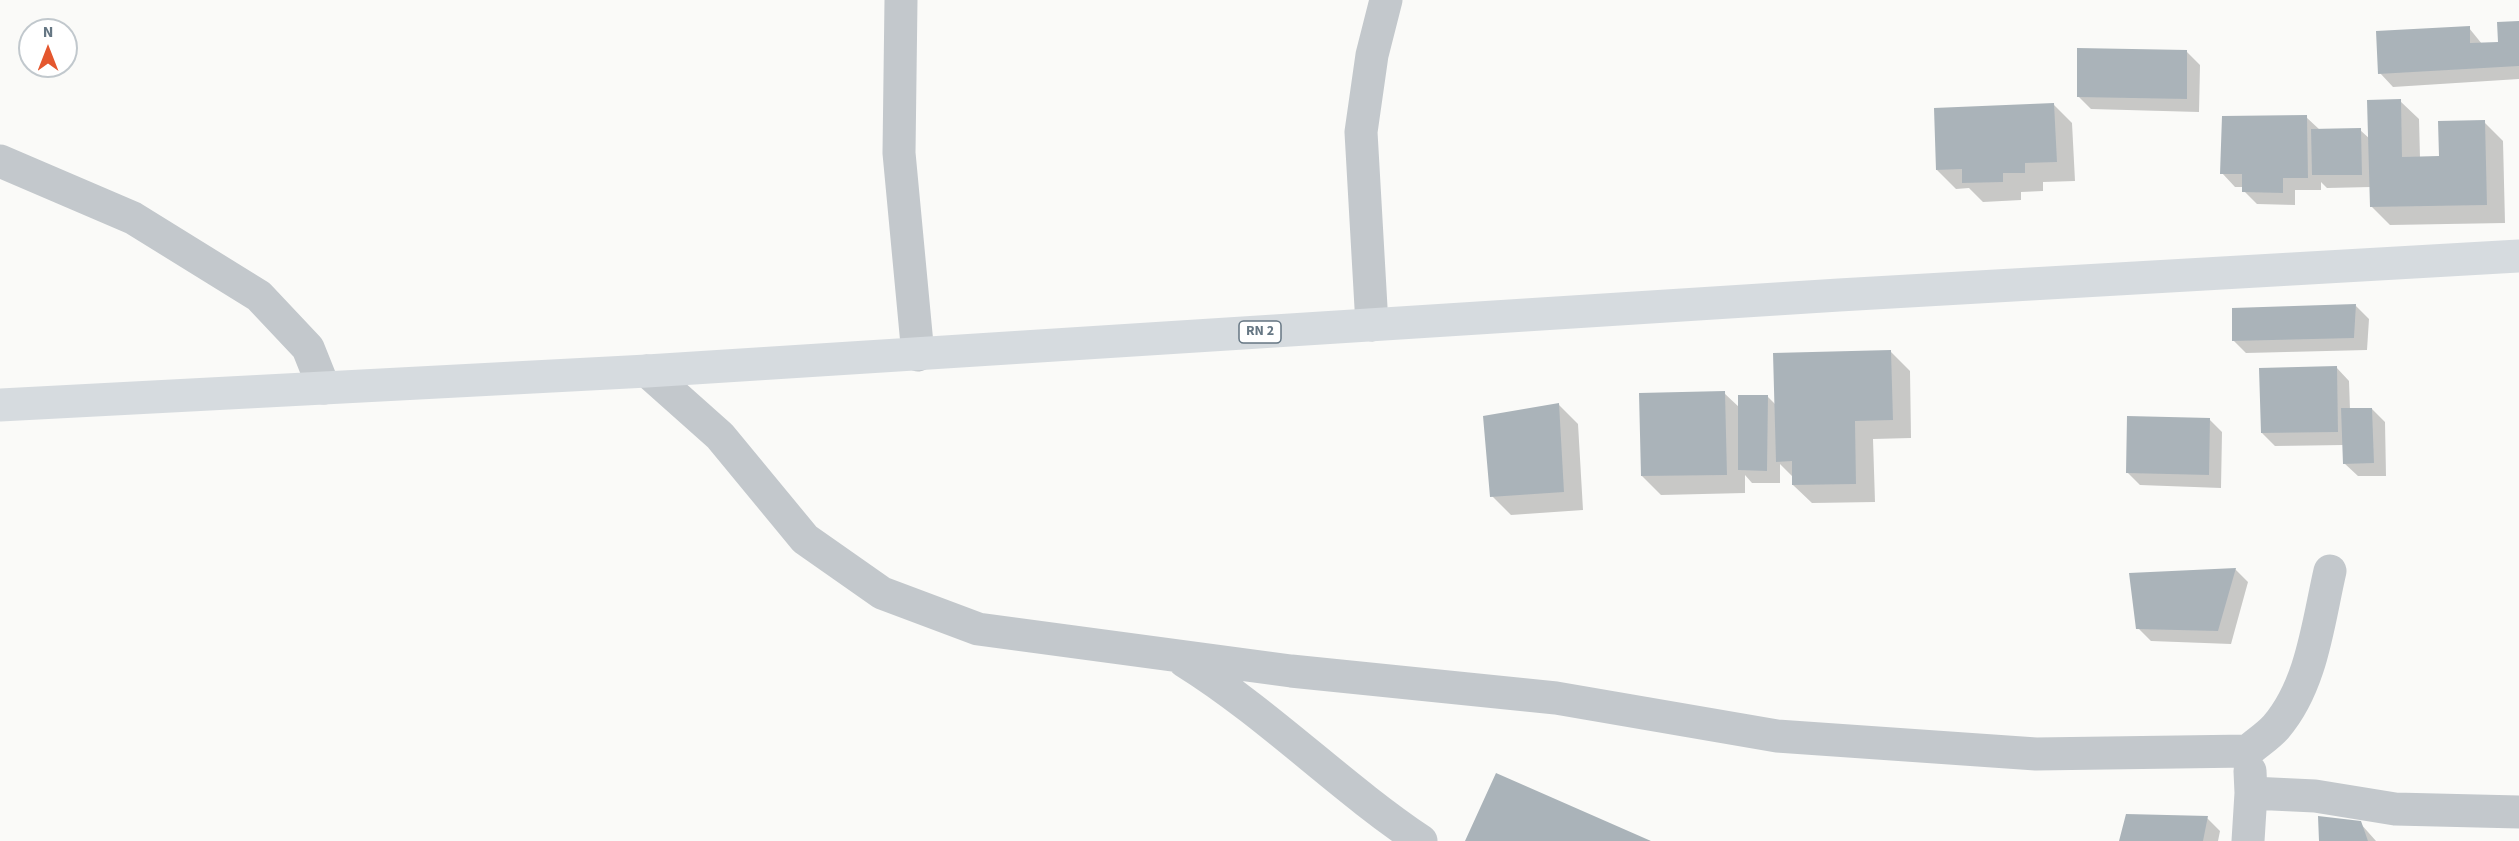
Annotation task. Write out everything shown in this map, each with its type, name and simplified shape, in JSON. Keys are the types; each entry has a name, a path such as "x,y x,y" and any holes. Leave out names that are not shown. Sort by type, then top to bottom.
{"main road":[{"name":"RN 2","path":"0,405 918,355 1372,325 2519,256"}],"street":[{"path":"901,0 899,153 918,355"},
{"path":"1372,325 1361,132 1372,55 1386,0"},
{"path":"0,161 133,218 259,297 308,348 324,388"},
{"path":"647,371 720,436 805,539 882,593 978,629 1291,671 1556,698 1777,736 2036,754 2248,751 2276,727 2296,697 2308,667 2330,571"},
{"path":"1175,656 1229,689 1388,819 1421,841"},
{"path":"2248,751 2251,793 2248,841"},
{"path":"2251,793 2315,796 2395,809 2519,812"}],"building":[{"path":"2519,21 2519,66 2378,74 2376,31 2470,26 2470,43 2498,42 2497,22"},
{"path":"2077,48 2187,50 2187,99 2077,97"},
{"path":"2401,99 2402,157 2439,156 2438,121 2485,120 2487,205 2370,207 2367,100"},
{"path":"2054,103 2057,162 2025,163 2025,173 2003,173 2003,182 1962,183 1962,169 1936,170 1934,108"},
{"path":"2307,115 2308,178 2283,178 2283,193 2242,192 2242,174 2220,174 2222,116"},
{"path":"2361,128 2362,175 2312,175 2311,129"},
{"path":"2356,304 2354,338 2232,341 2232,308"},
{"path":"1891,350 1893,420 1855,421 1856,484 1792,485 1792,461 1776,462 1773,353"},
{"path":"2337,366 2338,432 2261,433 2259,368"},
{"path":"1725,391 1727,475 1641,476 1639,393"},
{"path":"1738,395 1768,395 1767,471 1738,470"},
{"path":"1559,403 1564,492 1490,497 1483,416"},
{"path":"2341,408 2372,408 2374,463 2343,464"},
{"path":"2127,416 2210,418 2209,475 2126,473"},
{"path":"2236,568 2218,631 2136,629 2129,573"},
{"path":"1496,773 1651,841 1465,841"},
{"path":"2126,814 2208,816 2203,841 2119,841"},
{"path":"2318,816 2361,821 2368,841 2319,841"}]}
